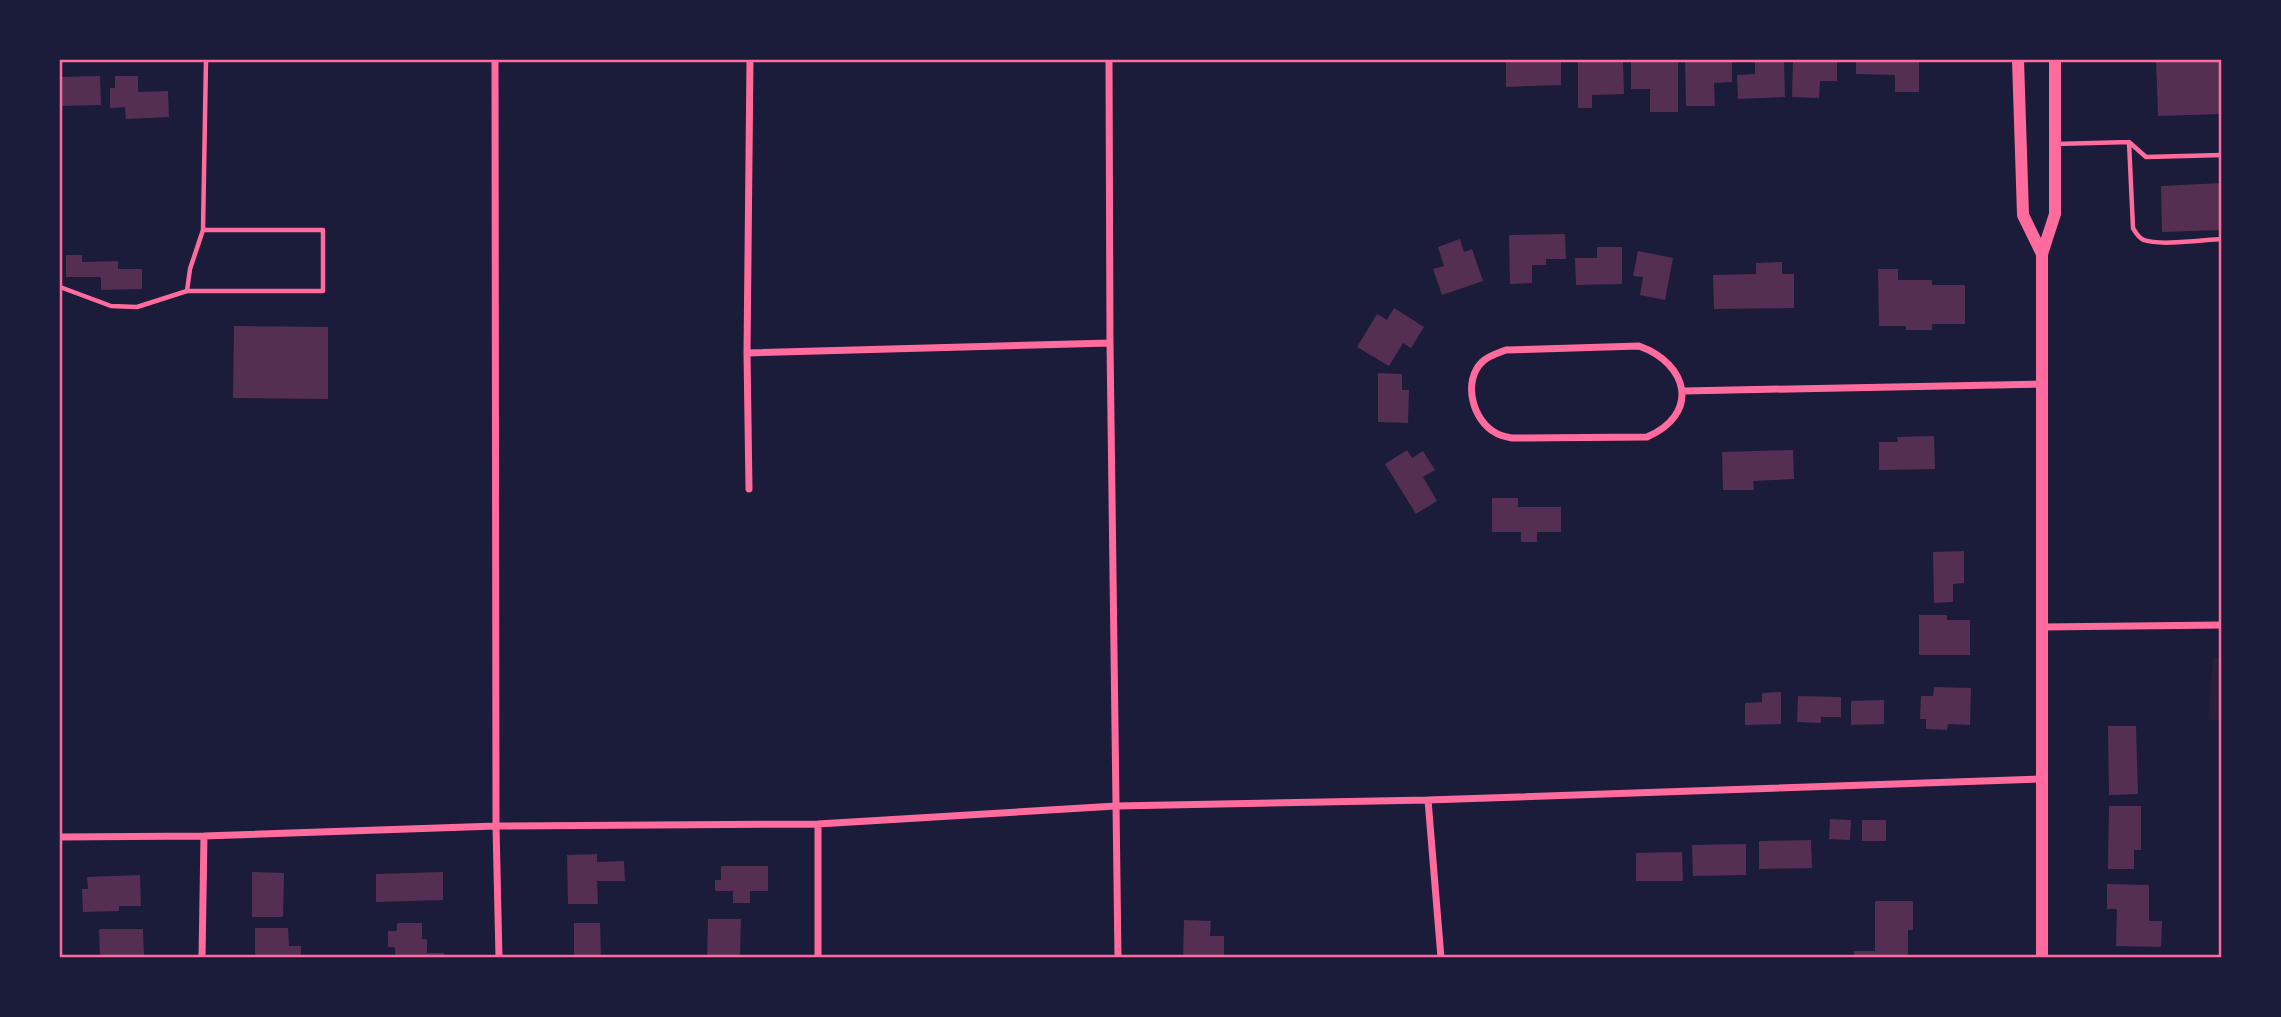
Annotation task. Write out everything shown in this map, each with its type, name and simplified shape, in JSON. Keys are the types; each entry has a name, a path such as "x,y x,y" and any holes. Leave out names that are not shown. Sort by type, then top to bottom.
{"main road":[{"path":"2018,60 2023,215 2042,254"},
{"path":"2042,957 2042,254 2055,214 2055,60"}],"street":[{"path":"495,60 496,826 499,957"},
{"path":"748,489 750,60"},
{"path":"1109,60 1118,957"},
{"path":"747,354 1110,343"},
{"path":"1639,346 1665,359 1681,381 1683,391 1673,421 1647,437 1512,438 1496,433 1479,418 1471,384 1482,362 1506,350 1639,346"},
{"path":"1683,391 2042,384"},
{"path":"2042,627 2221,625"},
{"path":"60,836 204,836 496,826 818,824 1116,806 1428,800 2042,779"},
{"path":"1428,800 1441,957"},
{"path":"818,824 818,957"},
{"path":"202,957 204,836"}],"lane":[{"path":"187,291 190,270 202,230 206,60"},
{"path":"2129,142 2133,228 2137,236 2142,240 2155,242 2221,239"},
{"path":"2056,144 2129,142 2146,157 2221,155"},
{"path":"60,287 111,306 137,306 187,291 323,290 323,230 202,230"}],"shaded area":[{"path":"2213,657 2221,658 2221,720 2208,720"}],"building":[{"path":"1561,60 1561,85 1506,87 1506,61"},
{"path":"1578,60 1623,60 1624,94 1592,95 1592,108 1578,108"},
{"path":"1631,60 1678,60 1678,112 1650,112 1650,89 1631,89"},
{"path":"1685,60 1732,60 1732,82 1714,83 1715,106 1686,106"},
{"path":"1755,60 1784,60 1785,97 1738,99 1737,75 1755,74"},
{"path":"1793,60 1837,60 1837,81 1820,81 1819,98 1792,97"},
{"path":"1856,60 1919,60 1919,92 1895,92 1895,75 1856,74"},
{"path":"2156,60 2222,60 2222,114 2158,116"},
{"path":"100,76 101,105 60,106 60,77"},
{"path":"115,76 138,76 138,92 168,91 169,117 126,119 125,107 110,108 110,88 115,88"},
{"path":"2222,183 2222,230 2162,232 2161,186"},
{"path":"1565,234 1566,259 1546,259 1546,265 1532,265 1532,283 1510,284 1509,235"},
{"path":"1460,239 1464,252 1472,249 1483,281 1442,295 1433,269 1444,266 1438,247"},
{"path":"1597,247 1622,247 1622,284 1576,285 1575,258 1597,258"},
{"path":"1638,251 1673,258 1665,300 1640,295 1643,277 1633,276"},
{"path":"66,255 82,255 82,262 118,261 118,269 142,269 142,289 101,290 101,277 66,277"},
{"path":"1782,262 1782,274 1794,274 1794,308 1714,309 1713,275 1756,274 1756,263"},
{"path":"1878,269 1898,269 1898,280 1932,280 1932,285 1965,285 1965,324 1932,324 1932,330 1879,326"},
{"path":"1394,308 1424,327 1411,348 1403,343 1389,366 1357,347 1377,314 1387,320"},
{"path":"234,326 328,327 328,399 233,398"},
{"path":"1378,373 1402,374 1402,390 1409,390 1408,423 1378,422"},
{"path":"1934,436 1935,469 1879,470 1879,442 1898,442 1897,437"},
{"path":"1407,450 1412,458 1423,451 1435,470 1423,477 1437,501 1416,514 1385,464"},
{"path":"1793,450 1794,479 1753,481 1754,490 1723,490 1722,452"},
{"path":"1492,498 1518,498 1518,507 1561,507 1561,532 1537,532 1537,542 1521,542 1521,532 1492,532"},
{"path":"1964,551 1964,583 1953,584 1953,602 1934,603 1933,552"},
{"path":"1919,615 1947,615 1947,620 1970,620 1970,655 1919,655"},
{"path":"1934,687 1971,688 1970,725 1948,724 1947,730 1926,729 1926,719 1920,719 1921,696 1933,696"},
{"path":"1781,692 1781,724 1745,725 1745,703 1762,702 1762,693"},
{"path":"1798,696 1841,697 1841,717 1821,717 1821,723 1797,722"},
{"path":"1884,700 1884,724 1851,725 1851,701"},
{"path":"2108,726 2136,726 2138,794 2109,795"},
{"path":"2109,806 2141,806 2141,850 2134,850 2134,869 2108,869"},
{"path":"1830,819 1851,820 1850,840 1829,839"},
{"path":"1862,820 1886,820 1886,841 1862,841"},
{"path":"1811,840 1812,868 1759,869 1759,841"},
{"path":"1746,844 1746,875 1693,876 1692,845"},
{"path":"1682,852 1683,881 1636,881 1636,853"},
{"path":"597,854 597,862 624,861 625,881 597,881 598,904 568,904 567,855"},
{"path":"721,866 768,866 768,891 750,891 750,903 733,903 733,891 715,891 715,880 721,880"},
{"path":"252,872 284,873 283,917 252,917"},
{"path":"443,872 443,900 376,902 376,874"},
{"path":"140,875 141,906 119,906 119,911 83,912 82,889 88,889 87,877"},
{"path":"2107,884 2149,885 2149,921 2162,921 2161,947 2116,946 2117,909 2107,909"},
{"path":"1875,901 1913,901 1913,930 1908,930 1908,958 1854,958 1854,951 1875,951"},
{"path":"708,919 741,919 740,958 707,958"},
{"path":"1184,920 1211,921 1210,936 1224,936 1224,958 1183,958"},
{"path":"397,923 422,923 422,939 427,939 427,953 444,953 444,958 395,958 395,947 388,947 388,931 397,931"},
{"path":"574,923 600,923 601,958 574,955"},
{"path":"255,928 288,928 289,946 301,946 301,958 255,958"},
{"path":"99,929 143,929 144,958 100,958"}]}
